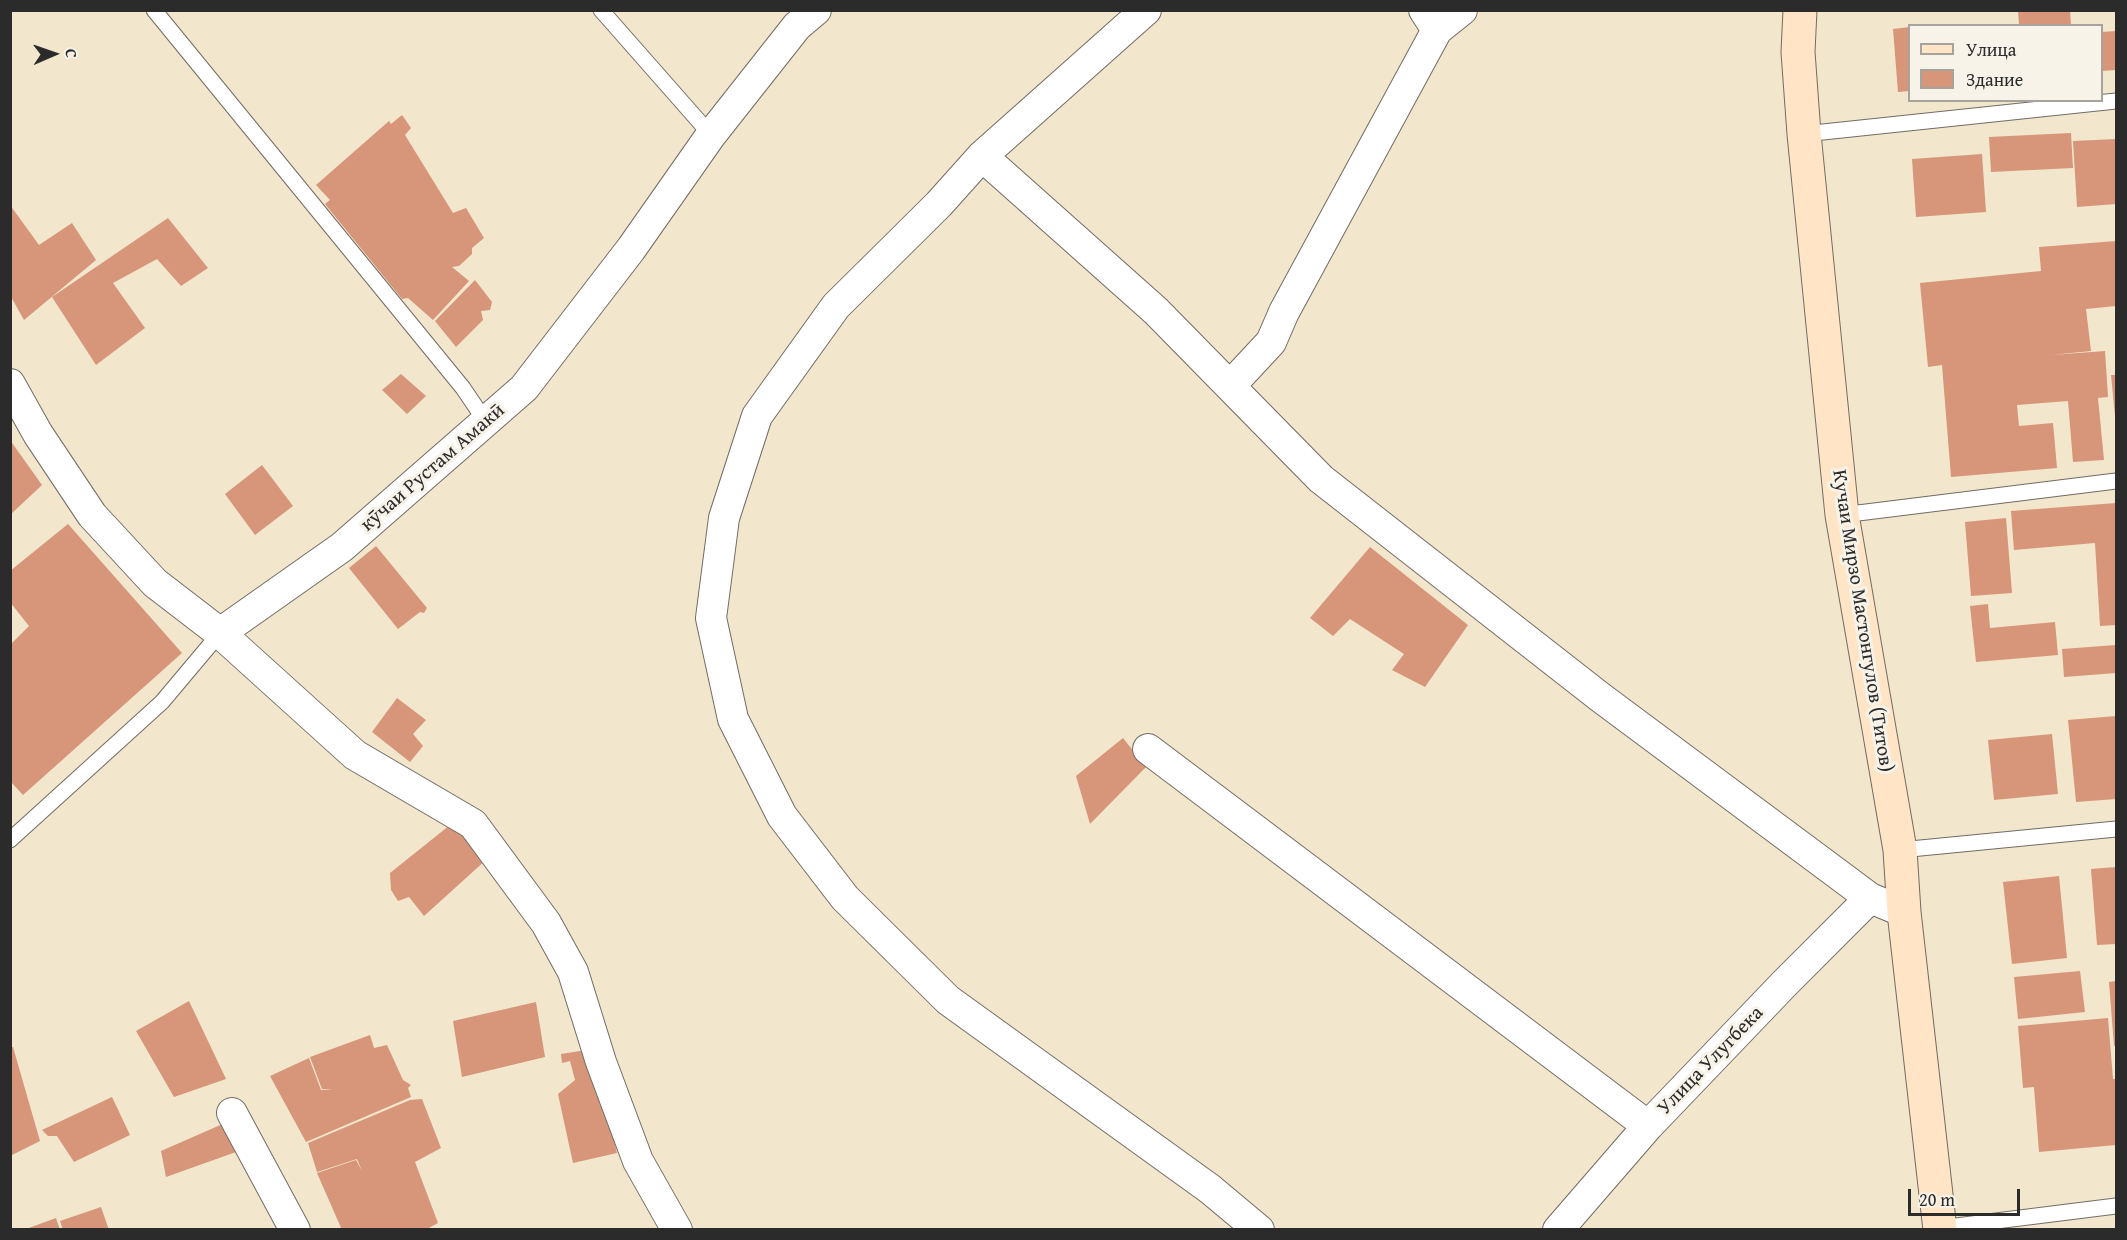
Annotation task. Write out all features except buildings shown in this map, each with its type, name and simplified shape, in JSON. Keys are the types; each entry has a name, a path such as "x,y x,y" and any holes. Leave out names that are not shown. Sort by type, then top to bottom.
{"street":[{"path":"1146,10 982,156 939,204 836,306 757,416 724,518 711,618 733,719 782,816 845,898 948,1000 1210,1189 1259,1230"},
{"path":"1230,386 1271,342 1431,20 1462,10"},
{"name":"Кучаи Мирзо Мастонгулов (Титов)","path":"1800,10 1798,52 1804,134 1842,515 1900,850 1904,912 1940,1229"},
{"name":"кӯчаи Рустам Амакӣ","path":"220,633 342,547 524,388 631,249 711,135 801,18"},
{"path":"982,156 1156,311 1321,478 1600,697 1870,898 1904,912"},
{"path":"10,384 38,434 92,514 155,583 220,633 356,755 473,824 546,923 573,972 600,1062 638,1161 677,1230"},
{"path":"1148,749 1648,1126"},
{"name":"Улица Улугбека","path":"1558,1230 1648,1126 1870,898"},
{"path":"232,1113 295,1230"}],"lane":[{"path":"154,10 463,388 486,422"},
{"path":"601,10 711,135"},
{"path":"1804,134 2116,101"},
{"path":"1842,515 2116,481"},
{"path":"10,840 162,702 220,633"},
{"path":"1900,850 2116,829"},
{"path":"1940,1229 2116,1206"}]}
